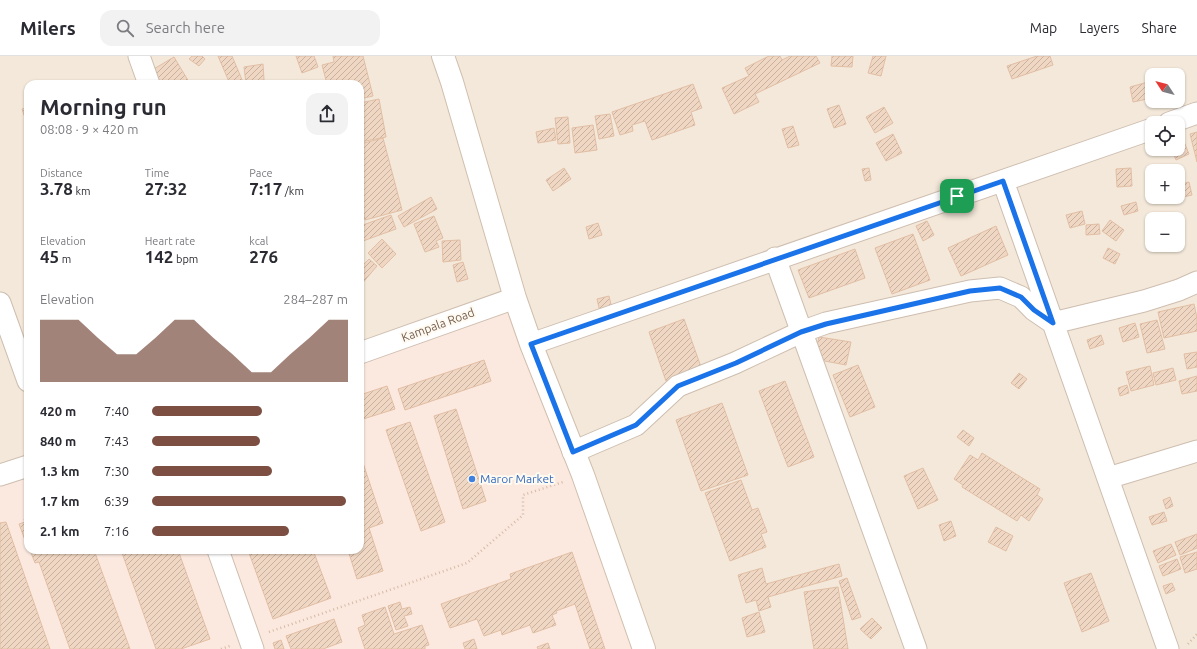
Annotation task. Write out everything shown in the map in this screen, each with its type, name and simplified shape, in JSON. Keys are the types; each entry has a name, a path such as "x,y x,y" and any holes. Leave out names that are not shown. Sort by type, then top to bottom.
{"street":[{"path":"139,56 148,80"},
{"path":"443,56 452,82 515,298 531,344 583,475 644,649"},
{"path":"1185,117 1197,113"},
{"path":"531,344 775,258 1145,131"},
{"path":"1003,181 1168,649"},
{"path":"775,258 916,649"},
{"path":"573,452 636,425 678,386 736,363 801,332 826,324 970,291 1000,288 1021,297 1034,310 1053,323 1144,300 1179,290 1197,282"},
{"name":"Kampala Road","path":"364,352 515,298"},
{"path":"0,303 24,370"},
{"path":"1108,478 1197,450"},
{"path":"0,476 24,467"},
{"path":"219,554 251,644"}],"path":[{"path":"221,649 251,644 467,563 523,515 523,495 583,475"},
{"path":"1184,649 1197,634"}],"shaded area":[{"path":"0,56 1197,56 1197,649 0,649"},
{"name":"Maror Market","path":"519,307 648,649 0,649 0,482 24,474 24,554 364,554 364,359"}],"building":[{"path":"192,56 202,56 205,59 199,66 189,59"},
{"path":"218,56 232,56 242,80 228,80"},
{"path":"296,56 314,56 318,67 302,73"},
{"path":"333,56 363,56 373,96 364,98 364,80 326,80 322,65 334,62"},
{"path":"769,56 780,56 782,60 790,56 816,56 820,63 755,94 759,102 734,114 722,88 749,76 745,68"},
{"path":"832,56 853,56 852,67 831,66"},
{"path":"873,56 886,56 881,76 868,73"},
{"path":"1037,56 1050,56 1053,65 1012,79 1007,66"},
{"path":"174,57 188,80 151,80 147,73"},
{"path":"263,64 264,80 246,80 244,67"},
{"path":"1145,83 1145,99 1133,102 1130,87"},
{"path":"693,84 702,108 691,112 695,125 652,140 645,121 632,125 633,131 620,135 612,112"},
{"path":"379,99 386,137 364,141 364,102"},
{"path":"839,105 846,124 834,128 827,109"},
{"path":"884,107 893,123 875,133 866,117"},
{"path":"610,114 614,136 599,139 595,116"},
{"path":"568,117 570,143 558,144 555,118"},
{"path":"593,125 597,150 575,153 572,128"},
{"path":"793,126 799,145 788,148 782,129"},
{"path":"554,128 556,140 538,143 536,132"},
{"path":"1197,132 1197,162 1190,134"},
{"path":"893,134 902,153 886,161 876,143"},
{"path":"383,138 402,210 365,220 364,143"},
{"path":"1185,144 1189,154 1185,156"},
{"path":"1175,156 1185,156 1176,160"},
{"path":"564,168 571,179 553,191 546,180"},
{"path":"869,168 871,180 865,181 862,169"},
{"path":"1131,168 1132,186 1117,187 1116,169"},
{"path":"1189,182 1192,195 1185,197 1185,183"},
{"path":"431,197 437,209 404,227 398,216"},
{"path":"1136,202 1138,211 1124,215 1121,206"},
{"path":"1082,211 1085,224 1070,228 1066,215"},
{"path":"391,215 396,229 364,241 364,225"},
{"path":"434,216 443,238 436,241 439,247 425,252 414,224"},
{"path":"1110,220 1124,230 1116,241 1102,231"},
{"path":"927,221 934,235 923,241 916,226"},
{"path":"598,223 602,235 589,239 586,227"},
{"path":"1099,224 1100,234 1086,235 1086,225"},
{"path":"996,226 1008,255 961,276 948,248"},
{"path":"913,234 930,280 892,294 875,248"},
{"path":"382,239 396,254 382,268 368,253"},
{"path":"460,240 461,260 443,262 442,241"},
{"path":"1108,248 1120,254 1115,264 1103,258"},
{"path":"855,249 865,278 809,298 798,270"},
{"path":"369,259 377,266 364,281 364,264"},
{"path":"463,262 468,279 457,282 453,265"},
{"path":"609,296 612,309 600,312 597,299"},
{"path":"1194,304 1197,318 1197,331 1164,338 1158,312"},
{"path":"684,319 701,367 666,381 649,332"},
{"path":"1157,320 1165,349 1147,353 1140,324"},
{"path":"1135,323 1139,337 1123,342 1119,328"},
{"path":"1101,335 1104,344 1090,349 1087,340"},
{"path":"819,337 851,342 846,365 814,359"},
{"path":"1197,352 1197,367 1187,369 1184,354"},
{"path":"484,360 491,381 405,410 398,389"},
{"path":"858,365 875,407 850,417 833,375"},
{"path":"1150,366 1154,385 1131,391 1126,372"},
{"path":"1173,368 1176,380 1156,385 1153,373"},
{"path":"1019,373 1027,379 1019,389 1011,383"},
{"path":"1197,376 1197,391 1182,394 1179,381"},
{"path":"785,381 814,457 788,467 759,391"},
{"path":"1127,385 1129,393 1120,396 1118,388"},
{"path":"387,386 395,409 364,419 364,394"},
{"path":"722,403 748,475 701,491 676,420"},
{"path":"456,409 486,501 463,509 434,416"},
{"path":"410,422 445,522 421,531 386,430"},
{"path":"963,430 974,438 969,446 957,437"},
{"path":"982,453 1040,489 1037,495 1043,499 1029,521 1021,515 1017,521 962,487 963,485 954,479 970,455 978,460"},
{"path":"364,466 383,523 369,528 383,571 357,579 349,554 364,554"},
{"path":"923,468 938,500 918,509 904,476"},
{"path":"741,480 752,510 758,508 767,532 761,534 766,547 730,561 705,493"},
{"path":"1170,497 1173,506 1166,509 1163,500"},
{"path":"1164,512 1167,521 1152,525 1149,517"},
{"path":"951,521 956,536 944,541 939,525"},
{"path":"6,522 50,649 0,649 0,523"},
{"path":"24,522 24,537 19,524"},
{"path":"996,527 1013,536 1006,551 988,542"},
{"path":"1197,534 1197,548 1180,555 1175,542"},
{"path":"1171,544 1176,555 1158,563 1153,551"},
{"path":"572,552 605,649 590,649 575,604 556,611 557,613 552,615 556,625 533,633 530,625 502,635 501,630 484,636 477,619 450,628 441,604 511,579 510,574"},
{"path":"1197,552 1197,569 1185,573 1180,557"},
{"path":"32,554 95,554 130,649 70,649 39,562 35,563"},
{"path":"122,554 179,554 210,639 181,649 156,649"},
{"path":"249,554 314,554 331,598 273,619"},
{"path":"1177,559 1181,569 1163,576 1159,566"},
{"path":"839,564 842,576 768,597 771,607 759,611 756,600 746,603 738,575 762,568 766,584"},
{"path":"1091,573 1109,621 1082,632 1064,583"},
{"path":"847,578 861,617 852,620 839,581"},
{"path":"1172,583 1175,590 1166,594 1163,586"},
{"path":"838,587 848,649 814,649 804,592"},
{"path":"400,602 402,609 410,607 412,614 404,616 408,626 396,630 388,606"},
{"path":"385,607 394,634 422,625 429,645 425,646 425,649 365,649 358,628 365,625 362,615"},
{"path":"759,612 765,632 747,637 742,618"},
{"path":"872,618 882,628 871,639 860,629"},
{"path":"334,619 342,642 323,649 291,649 286,636"},
{"path":"474,639 477,649 465,649 463,643"},
{"path":"281,640 284,649 275,649 273,643"},
{"path":"548,643 550,649 538,649 537,647"}],"place":[{"name":"Maror Market","path":"472,479"}],"route":[{"path":"1003,181 1053,323 1034,310 1021,297 1000,288 970,291 826,324 801,332 736,363 678,386 636,425 573,452 531,344 957,196 1003,181"}]}
